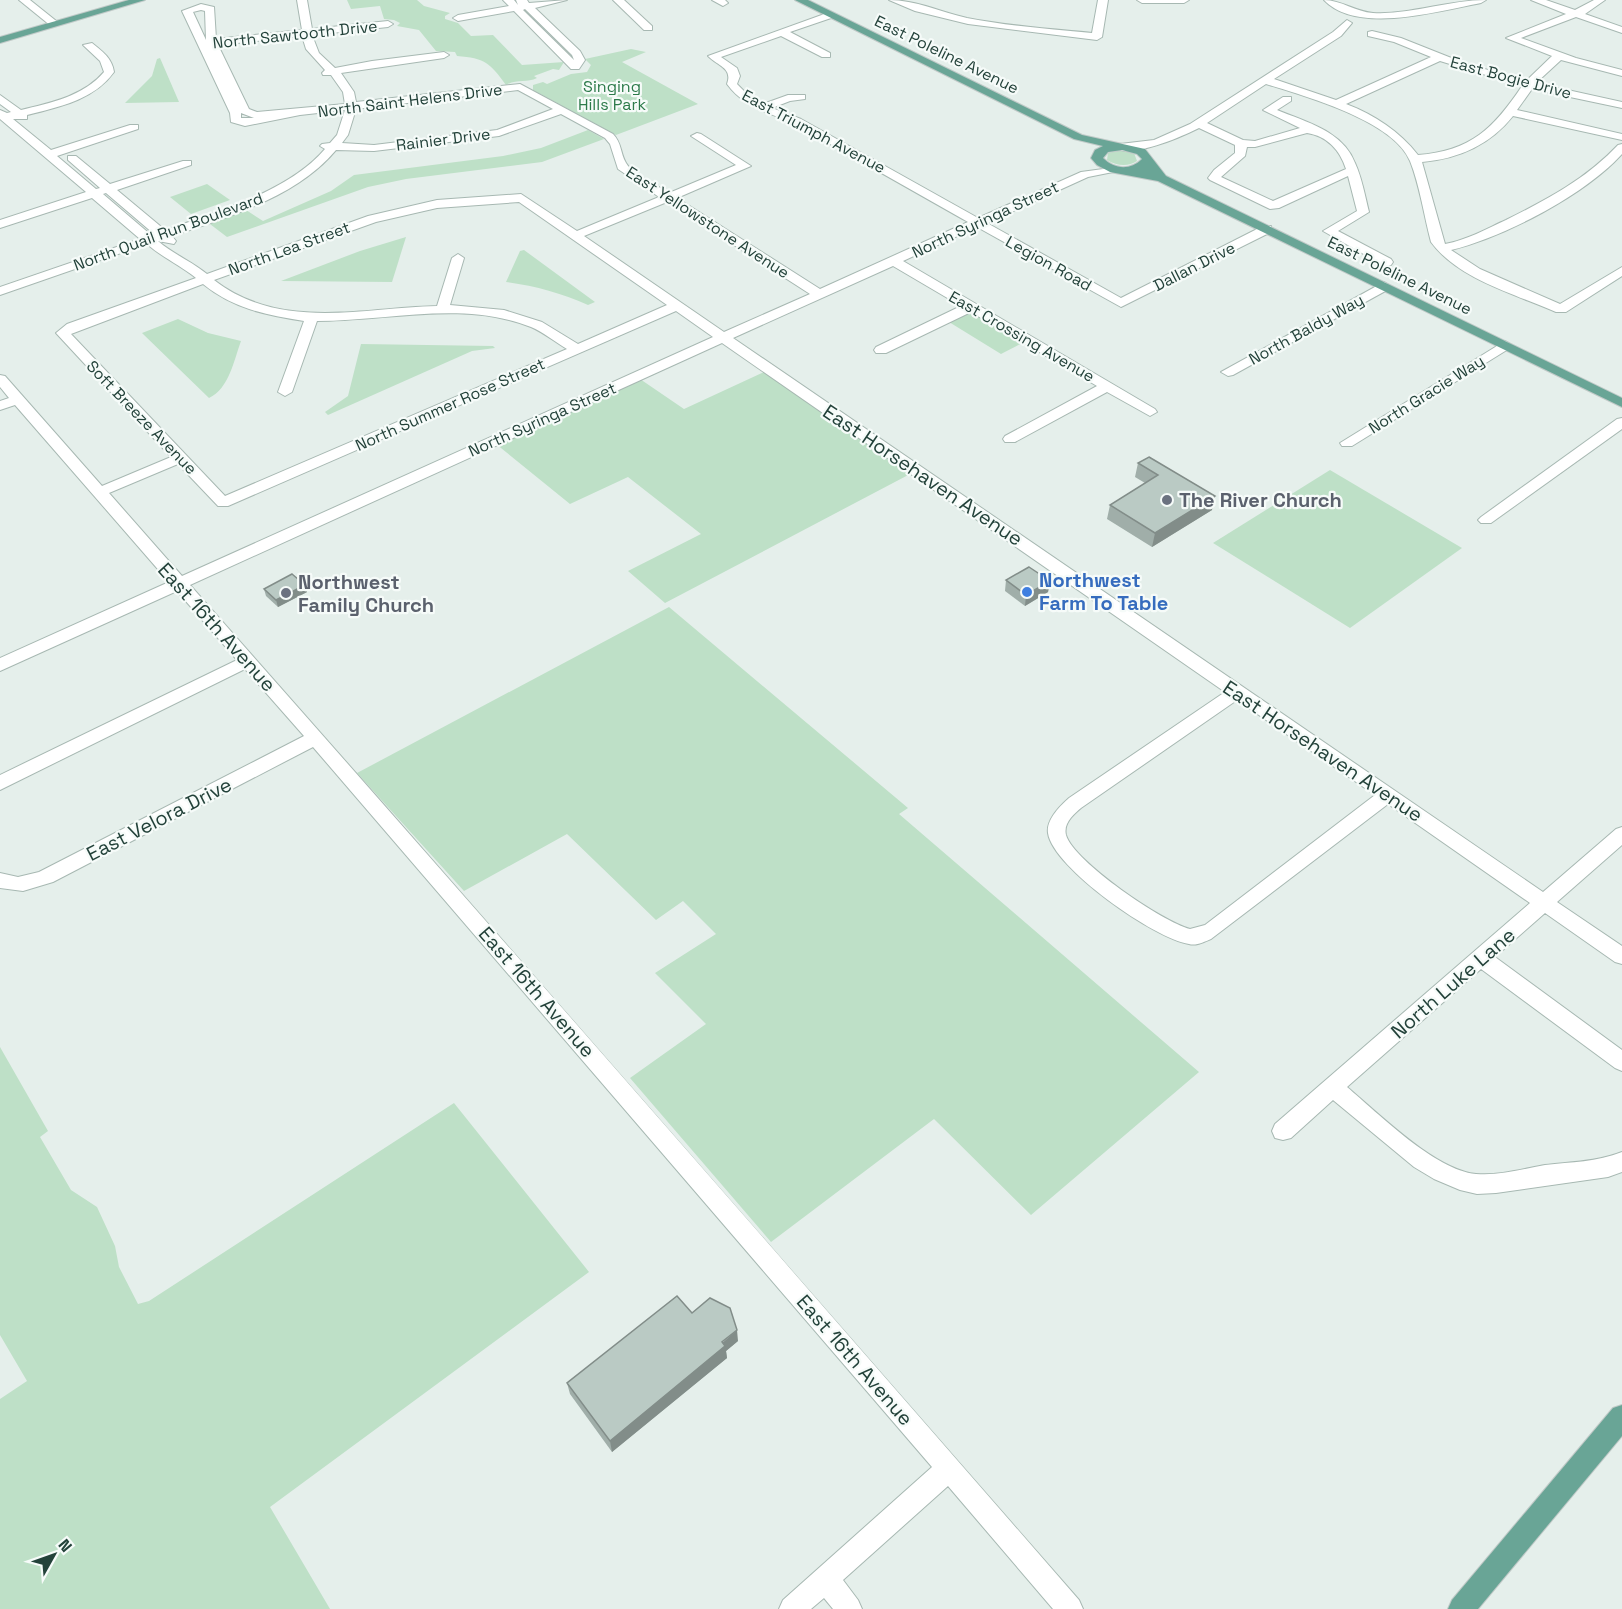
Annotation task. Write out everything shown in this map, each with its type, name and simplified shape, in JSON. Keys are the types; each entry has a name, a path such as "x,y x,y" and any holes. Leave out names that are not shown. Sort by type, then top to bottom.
{"main road":[{"path":"0,40 140,0"},
{"name":"East Poleline Avenue","path":"800,0 1078,137 1138,151 1146,159 1150,168 1162,178 1622,403"},
{"name":"East Poleline Avenue","path":"1078,137 1098,158 1118,170 1162,178"},
{"path":"1098,158 1107,148 1120,147"},
{"path":"1118,170 1140,168 1146,159"},
{"path":"1461,1609 1622,1417"}],"street":[{"path":"24,0 55,24"},
{"path":"289,0 300,34 328,73 349,90 346,108"},
{"path":"300,34 308,19 302,0"},
{"path":"458,18 518,3 562,0"},
{"path":"618,0 648,28"},
{"path":"894,0 928,12 982,24 1098,37 1103,0"},
{"path":"1142,0 1184,0"},
{"path":"1329,0 1340,8 1386,20 1392,27"},
{"path":"1120,147 1156,143 1198,123 1337,34 1355,16 1403,15 1480,0"},
{"path":"1536,0 1622,30"},
{"path":"1600,0 1575,14 1510,38 1559,56 1622,73"},
{"path":"518,3 576,53 580,60 575,67 518,3"},
{"path":"1340,8 1347,22"},
{"name":"East Triumph Avenue","path":"830,15 712,57 733,70 735,76 732,84 738,92 807,126 971,217 977,223"},
{"path":"1372,34 1385,32 1403,15"},
{"name":"East Bogie Drive","path":"1347,22 1358,31 1404,42 1480,72 1622,105"},
{"name":"North Sawtooth Drive","path":"207,43 388,24"},
{"name":"East Bogie Drive","path":"1392,27 1404,42"},
{"path":"781,32 826,55"},
{"path":"1337,34 1356,32"},
{"name":"North Saint Helens Drive","path":"207,43 246,111 252,114 300,112"},
{"name":"North Saint Helens Drive","path":"207,43 236,113 235,120 241,123 300,112 520,87"},
{"path":"3,115 19,114 89,91 101,82 109,72 106,59 88,45"},
{"path":"328,73 444,55"},
{"path":"1415,159 1438,158 1457,153 1478,143 1511,112 1542,67 1559,56"},
{"path":"1336,104 1439,57"},
{"path":"1264,80 1336,104 1392,134 1415,159 1437,242 1441,248 1465,266 1561,309 1622,271"},
{"name":"East Yellowstone Avenue","path":"520,87 614,140 619,164 819,294"},
{"path":"765,107 788,98 801,97"},
{"path":"0,98 183,252 184,260"},
{"path":"1287,99 1269,110 1334,140 1344,152 1352,170 1363,212 1329,231 1387,262"},
{"name":"North Quail Run Boulevard","path":"0,282 231,210 274,192 308,171 327,146 345,132 346,108"},
{"name":"Rainier Drive","path":"327,146 374,148 499,133 561,110"},
{"path":"1511,112 1622,137"},
{"path":"3,115 168,256 184,260 216,289 248,307 287,315 312,317 443,308 482,310 524,319 547,328 575,348"},
{"path":"1198,123 1240,143 1255,144 1314,130"},
{"path":"49,154 134,127"},
{"path":"577,235 745,166 697,136"},
{"path":"1146,159 1156,143"},
{"path":"1240,143 1241,154 1218,172 1214,178 1270,205 1275,205 1352,170"},
{"path":"1441,248 1474,240 1565,196 1598,172 1622,147"},
{"name":"North Syringa Street","path":"1085,174 1098,158"},
{"path":"0,224 187,163"},
{"name":"North Syringa Street","path":"0,665 1085,174 1118,170"},
{"name":"East Horsehaven Avenue","path":"521,198 1622,956"},
{"name":"North Lea Street","path":"64,331 335,231 395,213 458,201 521,198"},
{"name":"Legion Road","path":"977,223 1122,303"},
{"name":"Dallan Drive","path":"1122,303 1267,229"},
{"name":"North Quail Run Boulevard","path":"0,291 144,236"},
{"path":"443,308 458,258"},
{"name":"East Crossing Avenue","path":"894,261 1150,412"},
{"name":"North Baldy Way","path":"1228,372 1384,286"},
{"name":"North Summer Rose Street","path":"223,503 678,305"},
{"path":"881,350 972,306"},
{"path":"285,392 312,317"},
{"name":"Soft Breeze Avenue","path":"64,331 66,338 223,503"},
{"name":"North Gracie Way","path":"1347,443 1505,345"},
{"name":"East 16th Avenue","path":"0,379 9,402 99,492 248,661 1070,1609"},
{"path":"1010,439 1108,387"},
{"path":"1486,520 1622,422"},
{"path":"99,492 181,458"},
{"path":"0,783 248,661"},
{"path":"1237,692 1075,803 1067,810 1057,827 1060,842 1088,872 1160,927 1190,937 1202,936 1388,795"},
{"name":"East Velora Drive","path":"0,880 11,885 22,886 46,877 315,738"},
{"name":"North Luke Lane","path":"1283,1131 1545,902 1618,844"},
{"path":"1481,958 1622,1062"},
{"path":"1332,1088 1433,1170 1455,1179 1476,1184 1606,1167 1622,1162"},
{"path":"792,1609 949,1468"},
{"path":"825,1579 849,1609"}],"green space":[{"path":"347,0 417,0 424,6 450,13 445,16 445,19 458,23 471,36 493,35 522,65 564,62 559,70 553,69 534,76 537,78 506,85 496,71 481,60 457,56 455,52 436,51 419,30 397,26 400,23 384,19 380,6 351,9"},
{"name":"Singing Hills Park","path":"631,49 646,52 622,62 698,104 616,135 533,90 533,85 543,82 547,84 571,74 587,72 591,65 585,59"},
{"path":"160,58 179,102 125,103 152,76 157,59"},
{"path":"588,130 604,139 542,162 406,179 368,187 227,237 206,221 243,208 263,221 331,191 354,175 503,156 541,148"},
{"path":"1121,150 1134,153 1137,161 1122,165 1107,160 1108,153"},
{"path":"207,184 230,200 191,214 170,197"},
{"path":"406,237 392,282 281,281 360,251"},
{"path":"524,250 595,302 588,305 548,290 506,282 520,251"},
{"path":"969,314 978,316 1024,342 1001,354 949,322"},
{"path":"178,319 208,333 241,341 226,381 216,394 209,398 142,333"},
{"path":"361,344 493,346 495,348 472,351 328,415 325,412 348,396"},
{"path":"764,372 912,473 665,603 628,571 701,534 628,477 570,504 496,444 640,379 684,409"},
{"path":"1330,470 1462,548 1350,628 1213,543"},
{"path":"669,607 908,808 899,814 1199,1072 1031,1215 934,1119 771,1242 630,1078 706,1024 655,973 716,934 683,901 656,920 567,834 464,891 357,773"},
{"path":"0,1047 48,1131 40,1137 71,1190 97,1207 115,1246 119,1267 138,1304 149,1301 454,1103 589,1272 270,1507 330,1609 0,1609 0,1399 27,1381 0,1335"}],"building":[{"path":"1149,457 1215,496 1155,533 1110,505 1158,475 1138,463"},
{"path":"1029,567 1050,581 1026,595 1006,580"},
{"path":"292,574 305,585 276,600 264,589"},
{"path":"677,1296 692,1313 710,1298 730,1308 737,1330 722,1342 725,1346 610,1441 567,1383"}],"place":[{"name":"The River Church","path":"1167,500"},
{"name":"Northwest Farm To Table","path":"1027,592"},
{"name":"Northwest Family Church","path":"286,593"}]}
